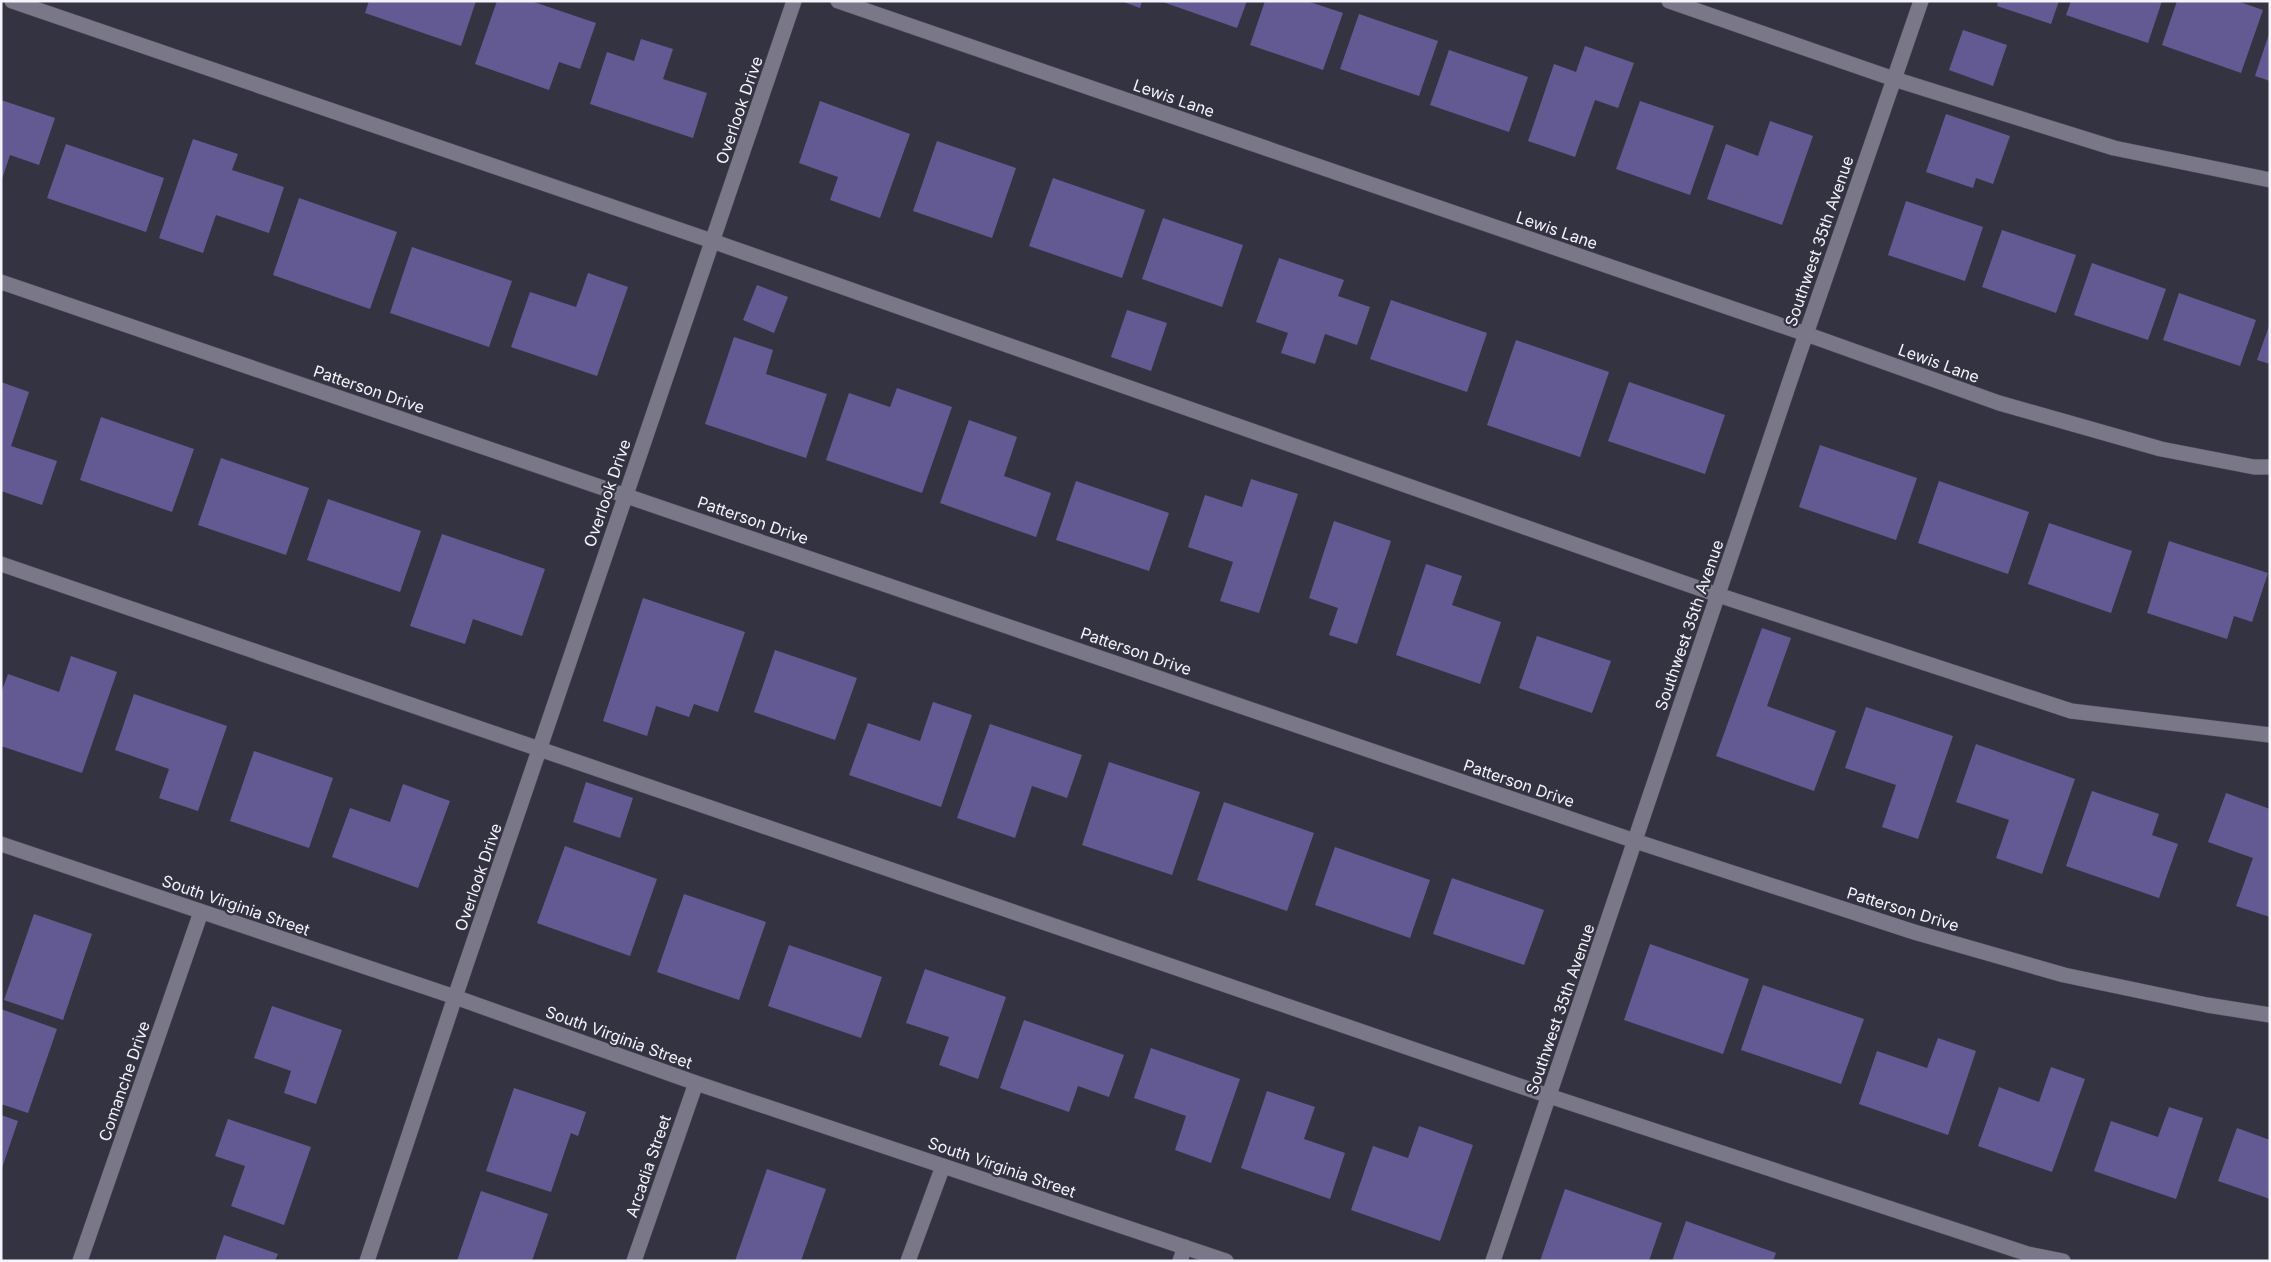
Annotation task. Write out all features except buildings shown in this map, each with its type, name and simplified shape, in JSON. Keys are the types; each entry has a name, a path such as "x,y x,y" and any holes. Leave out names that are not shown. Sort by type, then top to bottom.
{"street":[{"path":"12,1 712,241 1718,595 2071,711 2270,735"},
{"name":"Overlook Drive","path":"367,1261 625,494 794,1"},
{"name":"Lewis Lane","path":"838,1 1806,334 1999,404 2161,449 2254,467 2270,467"},
{"path":"1669,1 1894,79 2114,148 2270,180"},
{"name":"Southwest 35th Avenue","path":"1493,1261 1806,334 1921,1"},
{"name":"Patterson Drive","path":"1,282 625,494 1635,842 1914,932 2064,975 2207,1005 2270,1015"},
{"path":"1,564 1548,1096 2028,1254 2063,1261"},
{"name":"South Virginia Street","path":"1,844 455,997 696,1083 943,1166 1182,1254 1226,1261"},
{"name":"Comanche Drive","path":"80,1261 201,912"},
{"name":"Arcadia Street","path":"634,1261 696,1083"},
{"path":"908,1261 943,1166"}]}
